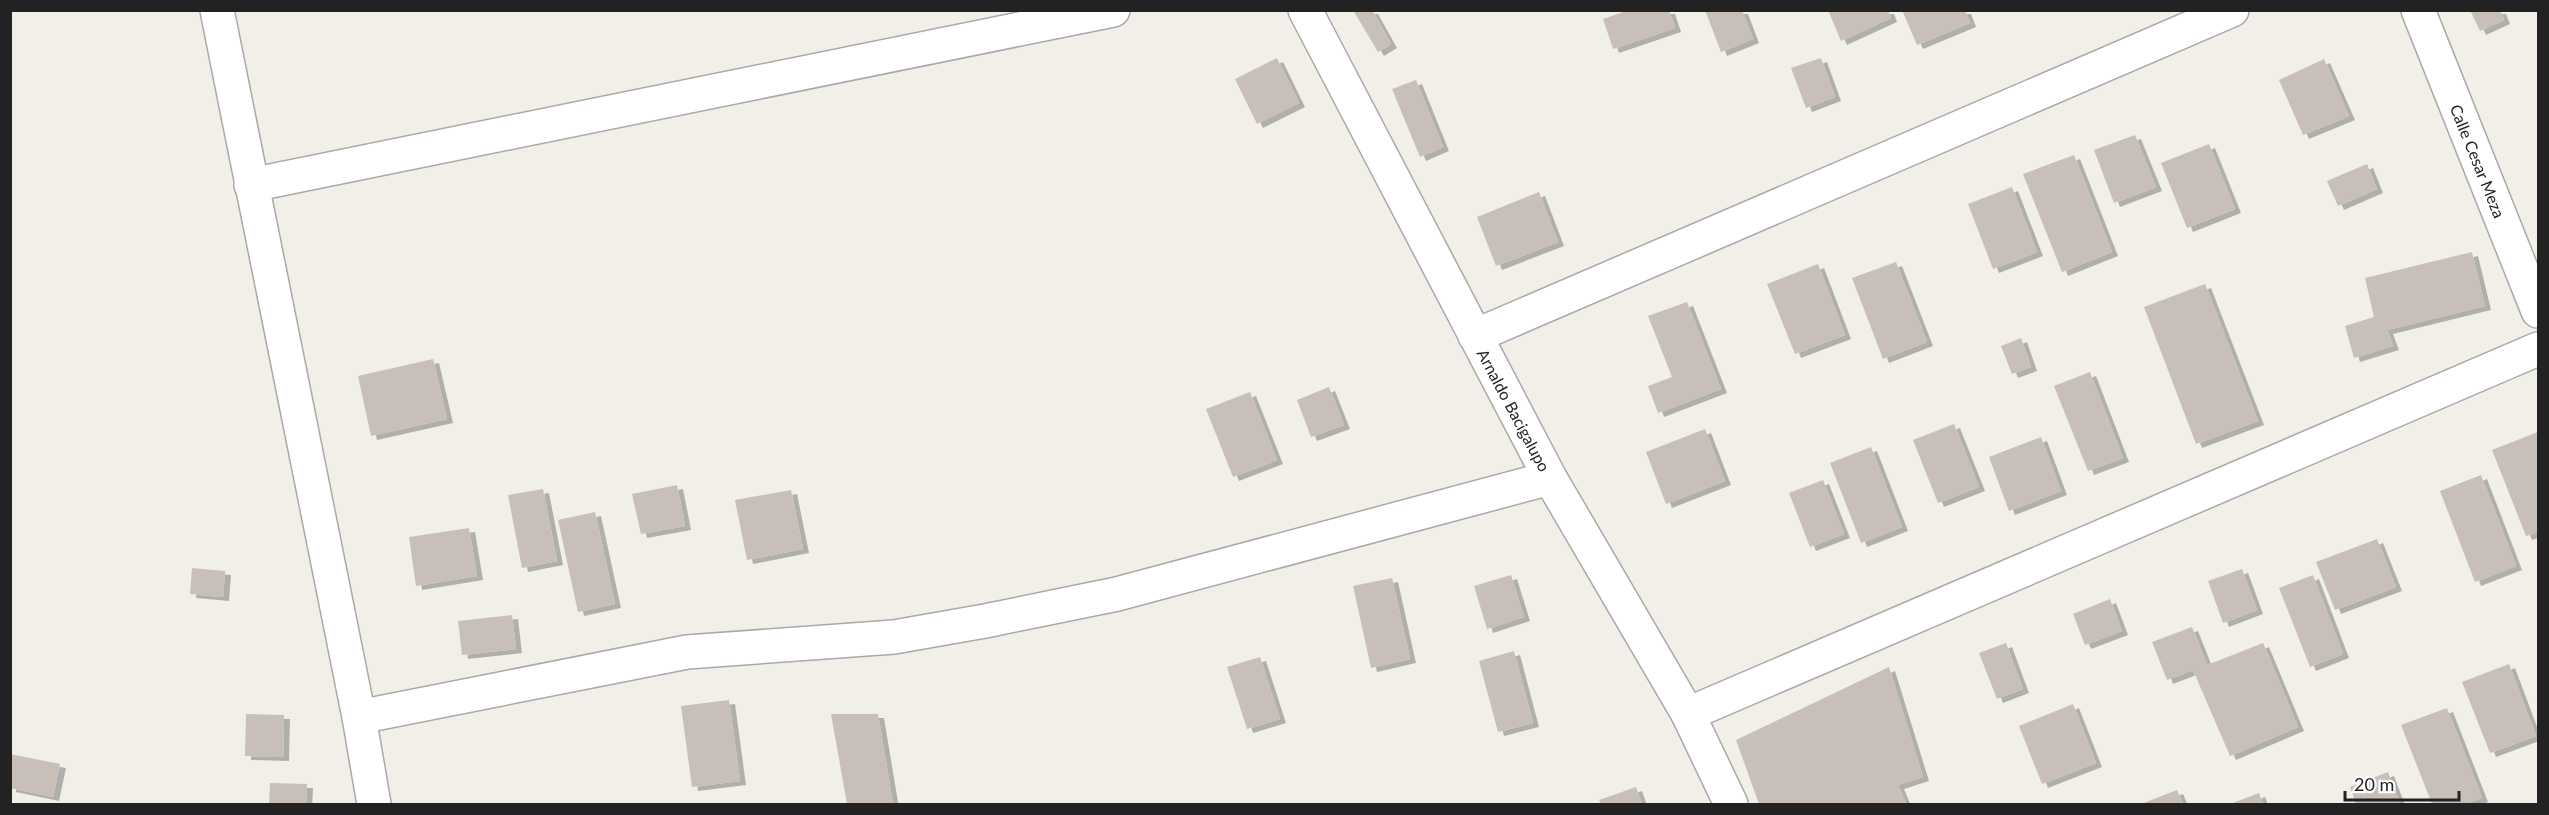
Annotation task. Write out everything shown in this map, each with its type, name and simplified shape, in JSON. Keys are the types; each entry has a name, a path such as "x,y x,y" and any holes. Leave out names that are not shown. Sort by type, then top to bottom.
{"street":[{"path":"217,10 359,717 374,804"},
{"path":"251,185 1113,10"},
{"name":"Arnaldo Bacigalupo","path":"1305,10 1550,478 1688,714 1731,804"},
{"path":"1475,336 2232,10"},
{"name":"Calle Cesar Meza","path":"2418,10 2538,311"},
{"path":"1688,714 2538,349"},
{"path":"359,717 687,652 894,637 985,621 1117,594 1550,478"}],"building":[{"path":"1353,10 1372,10 1391,44 1378,52"},
{"path":"1629,10 1669,10 1675,28 1613,49 1603,19"},
{"path":"1705,10 1742,10 1753,39 1721,52"},
{"path":"1828,10 1888,10 1891,18 1841,41"},
{"path":"1902,10 1965,10 1970,23 1917,45"},
{"path":"2470,10 2500,10 2504,20 2480,31"},
{"path":"1277,58 1299,103 1257,124 1235,79"},
{"path":"1821,58 1835,97 1806,108 1791,68"},
{"path":"2324,59 2349,116 2303,135 2279,80"},
{"path":"1416,80 1443,147 1420,157 1392,89"},
{"path":"2135,135 2156,187 2114,203 2094,150"},
{"path":"2209,144 2235,209 2187,228 2161,163"},
{"path":"2074,155 2112,252 2062,272 2023,174"},
{"path":"2367,164 2377,189 2338,206 2327,181"},
{"path":"2012,187 2037,252 1993,269 1968,204"},
{"path":"1539,192 1558,242 1496,266 1477,217"},
{"path":"2472,252 2485,306 2387,330 2393,346 2354,358 2345,326 2374,317 2365,278"},
{"path":"1896,262 1927,342 1883,359 1852,278"},
{"path":"1818,264 1845,335 1795,354 1767,284"},
{"path":"2205,284 2258,421 2196,444 2144,307"},
{"path":"1687,302 1721,389 1658,413 1648,386 1672,377 1648,316"},
{"path":"2021,338 2031,367 2012,374 2001,346"},
{"path":"433,359 447,419 371,436 358,376"},
{"path":"2090,372 2123,458 2088,471 2054,386"},
{"path":"1329,387 1344,425 1311,437 1297,400"},
{"path":"1250,392 1277,460 1233,477 1206,409"},
{"path":"1954,424 1979,487 1938,503 1913,440"},
{"path":"1705,429 1725,481 1666,504 1646,452"},
{"path":"2538,432 2538,532 2526,536 2492,450"},
{"path":"2041,437 2061,491 2009,511 1989,457"},
{"path":"1871,447 1902,527 1861,543 1830,463"},
{"path":"2481,475 2516,566 2475,582 2440,491"},
{"path":"1823,480 1844,534 1810,547 1789,493"},
{"path":"677,485 685,526 641,534 632,494"},
{"path":"543,489 557,561 522,568 508,495"},
{"path":"791,490 803,549 747,560 735,500"},
{"path":"595,512 615,604 578,612 558,520"},
{"path":"469,528 477,576 416,586 409,537"},
{"path":"2377,539 2396,587 2335,610 2316,562"},
{"path":"192,568 225,571 223,597 190,594"},
{"path":"2242,569 2257,610 2223,623 2208,581"},
{"path":"1511,575 1524,617 1487,629 1474,586"},
{"path":"2313,575 2343,654 2310,667 2279,588"},
{"path":"1392,578 1410,659 1371,668 1353,586"},
{"path":"2110,599 2122,631 2085,645 2073,614"},
{"path":"512,615 516,649 462,655 458,621"},
{"path":"2192,627 2207,665 2263,643 2298,727 2230,756 2193,670 2167,680 2152,642"},
{"path":"2006,643 2023,689 1997,699 1979,653"},
{"path":"1514,651 1533,723 1498,732 1479,661"},
{"path":"1260,657 1280,719 1247,729 1227,667"},
{"path":"2509,664 2536,736 2490,753 2462,682"},
{"path":"1889,667 1923,777 1898,785 1906,804 1759,804 1736,740"},
{"path":"729,700 740,781 692,787 681,706"},
{"path":"2073,704 2096,763 2042,784 2019,726"},
{"path":"2447,708 2482,798 2465,804 2432,804 2401,725"},
{"path":"246,714 284,715 283,757 245,756"},
{"path":"831,714 878,714 893,804 847,804"},
{"path":"10,754 60,764 53,797 10,788"},
{"path":"2388,772 2400,804 2356,804 2350,787"},
{"path":"270,783 307,784 306,804 269,804"},
{"path":"1636,787 1642,804 1601,804 1599,800"},
{"path":"2177,790 2183,804 2141,804"},
{"path":"2259,793 2263,804 2230,804"}]}
